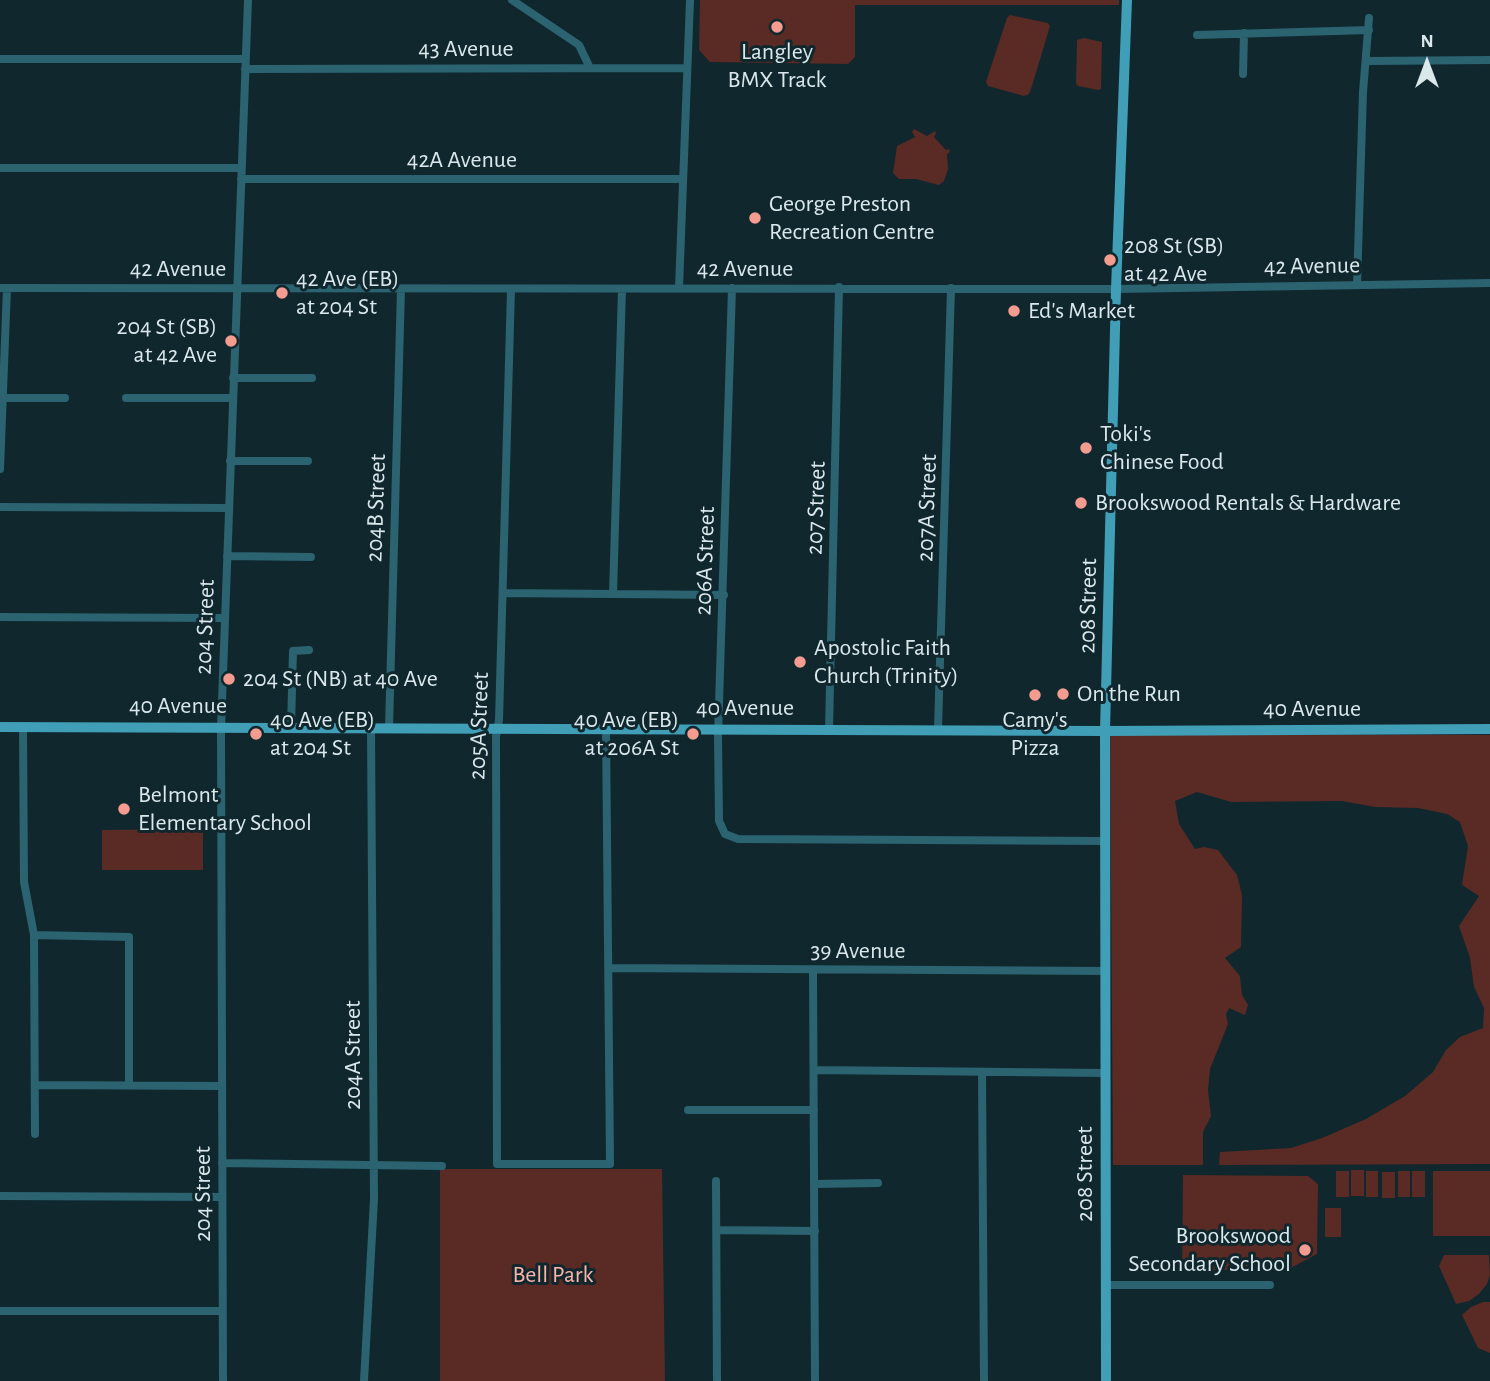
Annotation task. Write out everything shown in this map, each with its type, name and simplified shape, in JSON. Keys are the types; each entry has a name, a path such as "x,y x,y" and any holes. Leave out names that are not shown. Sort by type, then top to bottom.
{"main road":[{"name":"208 Street","path":"1106,1381 1105,731 1116,289 1127,0"},
{"name":"40 Avenue","path":"0,727 1105,731 1490,729"}],"street":[{"name":"204 Street","path":"223,1381 221,728 248,0"},
{"path":"512,0 579,45 590,68"},
{"path":"679,288 690,0"},
{"path":"1357,285 1363,92 1370,18"},
{"path":"1197,35 1368,30"},
{"path":"1243,74 1244,33"},
{"name":"43 Avenue","path":"0,59 687,68"},
{"path":"1367,61 1490,60"},
{"path":"0,168 241,168"},
{"name":"42A Avenue","path":"241,179 683,179"},
{"name":"42 Avenue","path":"3,288 1116,289 1490,283"},
{"name":"207 Street","path":"829,729 839,287"},
{"path":"0,469 3,288"},
{"name":"206A Street","path":"732,288 719,729 719,821 725,834 738,839 1104,841"},
{"name":"207A Street","path":"938,729 951,288"},
{"name":"204B Street","path":"389,728 401,289"},
{"name":"205A Street","path":"511,289 503,593 496,736 497,1164 610,1164 610,968"},
{"path":"613,594 622,289"},
{"path":"233,378 312,378"},
{"path":"2,398 65,398"},
{"path":"126,398 233,398"},
{"path":"230,461 308,461"},
{"path":"0,507 229,508"},
{"path":"227,556 312,557"},
{"path":"503,593 724,595"},
{"path":"0,617 224,618"},
{"path":"291,727 293,652 309,650"},
{"path":"23,727 24,882 34,935 35,1133"},
{"name":"204A Street","path":"364,1381 374,1199 371,728"},
{"path":"606,728 610,968"},
{"path":"34,935 129,937 129,1085"},
{"name":"39 Avenue","path":"610,968 1105,971"},
{"path":"813,970 815,1381"},
{"path":"814,1070 1105,1073"},
{"path":"982,1072 984,1381"},
{"path":"35,1085 222,1086"},
{"path":"688,1110 814,1110"},
{"path":"222,1163 442,1166"},
{"path":"716,1181 717,1381"},
{"path":"814,1184 878,1183"},
{"path":"0,1196 222,1197"},
{"path":"716,1230 815,1231"},
{"path":"1107,1285 1270,1285"},
{"path":"0,1311 222,1311"}],"green space":[{"name":"Langley BMX Track","path":"700,0 1119,0 1119,5 855,5 855,57 848,64 710,62 699,50"},
{"path":"1010,15 1048,23 1050,26 1032,86 1029,94 1024,96 988,86 986,82"},
{"path":"1084,38 1102,42 1101,89 1098,90 1076,84 1077,40"},
{"path":"914,129 927,136 935,131 934,137 946,150 949,149 948,169 944,181 939,185 916,179 899,179 893,173 897,146 915,137 912,132"},
{"path":"1110,734 1490,735 1490,1164 1219,1165 1220,1152 1291,1148 1366,1119 1405,1096 1433,1072 1446,1050 1460,1037 1483,1028 1484,1008 1474,987 1470,958 1459,926 1479,896 1462,885 1468,846 1460,822 1447,814 1418,808 1375,807 1342,801 1231,802 1197,792 1175,801 1179,824 1195,849 1204,847 1218,850 1237,875 1242,895 1241,947 1225,958 1240,976 1242,995 1248,1005 1245,1015 1229,1008 1226,1014 1228,1024 1210,1069 1208,1090 1211,1116 1203,1132 1203,1165 1113,1165"},
{"path":"203,829 203,870 102,870 102,830"},
{"name":"Bell Park","path":"440,1169 662,1169 665,1381 440,1381"},
{"path":"1351,1170 1364,1170 1364,1196 1351,1196"},
{"path":"1336,1171 1349,1171 1349,1197 1336,1197"},
{"path":"1366,1171 1378,1171 1378,1197 1366,1197"},
{"path":"1398,1171 1410,1171 1410,1197 1398,1197"},
{"path":"1412,1171 1425,1171 1425,1197 1412,1197"},
{"path":"1433,1171 1490,1171 1490,1236 1433,1236"},
{"path":"1382,1172 1395,1172 1395,1198 1382,1198"},
{"path":"1183,1175 1308,1176 1318,1184 1317,1254 1287,1270 1182,1270"},
{"path":"1325,1208 1341,1208 1341,1237 1325,1237"},
{"path":"1444,1255 1489,1255 1490,1275 1479,1294 1469,1301 1456,1304 1439,1266"},
{"path":"1483,1302 1490,1302 1490,1353 1478,1348 1462,1315"}],"place":[{"name":"Langley BMX Track","path":"777,27"},
{"name":"George Preston Recreation Centre","path":"755,218"},
{"name":"208 St (SB) at 42 Ave","path":"1110,260"},
{"name":"42 Ave (EB) at 204 St","path":"282,293"},
{"name":"Ed's Market","path":"1014,311"},
{"name":"204 St (SB) at 42 Ave","path":"231,341"},
{"name":"Toki's Chinese Food","path":"1086,448"},
{"name":"Brookswood Rentals & Hardware","path":"1081,503"},
{"name":"Apostolic Faith Church (Trinity)","path":"800,662"},
{"name":"204 St (NB) at 40 Ave","path":"229,679"},
{"name":"On the Run","path":"1063,694"},
{"name":"Camy's Pizza","path":"1035,695"},
{"name":"40 Ave (EB) at 204 St","path":"256,734"},
{"name":"40 Ave (EB) at 206A St","path":"693,734"},
{"name":"Belmont Elementary School","path":"124,809"},
{"name":"Brookswood Secondary School","path":"1305,1250"}]}
